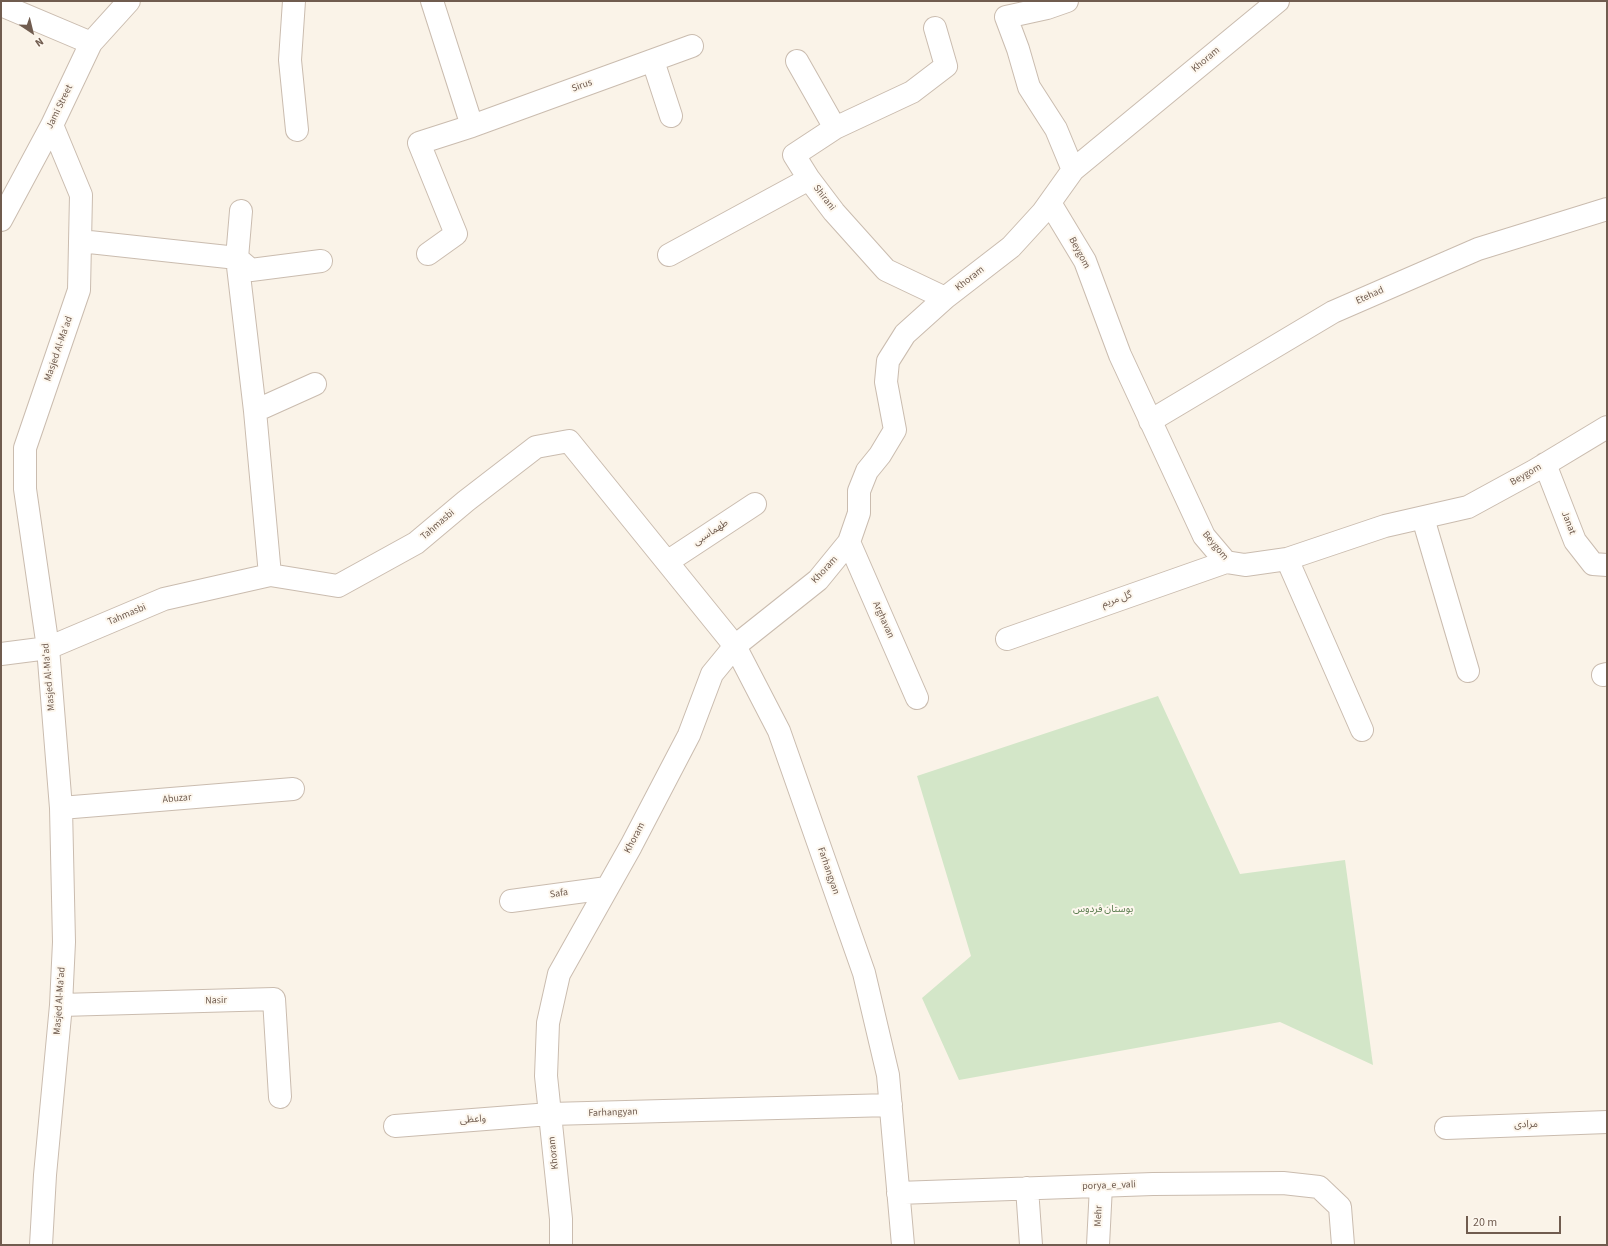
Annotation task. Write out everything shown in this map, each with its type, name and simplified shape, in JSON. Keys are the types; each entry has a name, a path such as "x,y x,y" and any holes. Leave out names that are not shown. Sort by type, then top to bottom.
{"street":[{"name":"Jami Street","path":"1,220 52,125 91,43 129,1"},
{"path":"294,1 290,60 297,130"},
{"path":"432,1 472,126"},
{"path":"1067,1 1047,8 1006,17 1029,87 1056,129 1074,170"},
{"name":"Khoram","path":"561,1245 561,1219 546,1076 548,1023 559,974 689,735 712,674 735,646 818,580 849,542 859,514 859,491 867,471 895,430 886,382 888,362 905,334 945,298 1011,247 1050,203 1074,170 1278,1"},
{"path":"1,5 91,43"},
{"path":"809,179 794,154 835,128 912,92 946,66 935,28"},
{"name":"Sirus","path":"428,254 456,234 419,143 472,126 692,46"},
{"path":"653,61 670,116"},
{"path":"797,61 835,128"},
{"name":"Masjed Al-Ma'ad","path":"41,1245 45,1175 61,1005 64,942 61,808 48,648 25,489 25,448 79,290 81,195 52,125"},
{"name":"Shirani","path":"669,255 809,179 834,212 886,270 945,298"},
{"name":"Beygom","path":"1050,203 1085,260 1120,354 1204,536 1226,562 1246,565 1287,559 1385,526 1468,507 1607,427"},
{"name":"Etehad","path":"1150,421 1333,312 1478,249 1607,209"},
{"path":"241,211 237,258 255,411 270,575"},
{"path":"80,241 237,258 251,270 320,261"},
{"path":"255,411 315,384"},
{"name":"Tahmasbi","path":"1,654 48,648 164,599 270,575 338,586 416,543 466,501 536,447 569,441 735,646"},
{"name":"Janat","path":"1545,464 1575,541 1592,564 1607,565"},
{"name":"طهماسبی","path":"667,562 755,504"},
{"path":"1423,518 1468,671"},
{"name":"Arghavan","path":"849,542 917,698"},
{"path":"1287,559 1362,730"},
{"name":"گل مریم","path":"1008,638 1226,562"},
{"name":"Farhangyan","path":"735,646 779,731 864,973 888,1075 903,1245"},
{"name":"Abuzar","path":"61,808 293,789"},
{"name":"Safa","path":"511,901 607,888"},
{"name":"Nasir","path":"61,1005 274,999 280,1097"},
{"name":"Farhangyan","path":"550,1114 891,1105"},
{"name":"واعظی","path":"395,1126 550,1114"},
{"name":"مرادی","path":"1446,1128 1607,1122"},
{"name":"porya_e_vali","path":"898,1193 1153,1184 1283,1183 1319,1187 1340,1207 1343,1245"},
{"name":"Mehr","path":"1098,1245 1101,1186"},
{"path":"1027,1188 1031,1245"}],"green space":[{"name":"بوستان فردوس","path":"1158,696 1240,874 1345,860 1373,1065 1280,1022 959,1080 922,998 971,956 917,776"}]}
